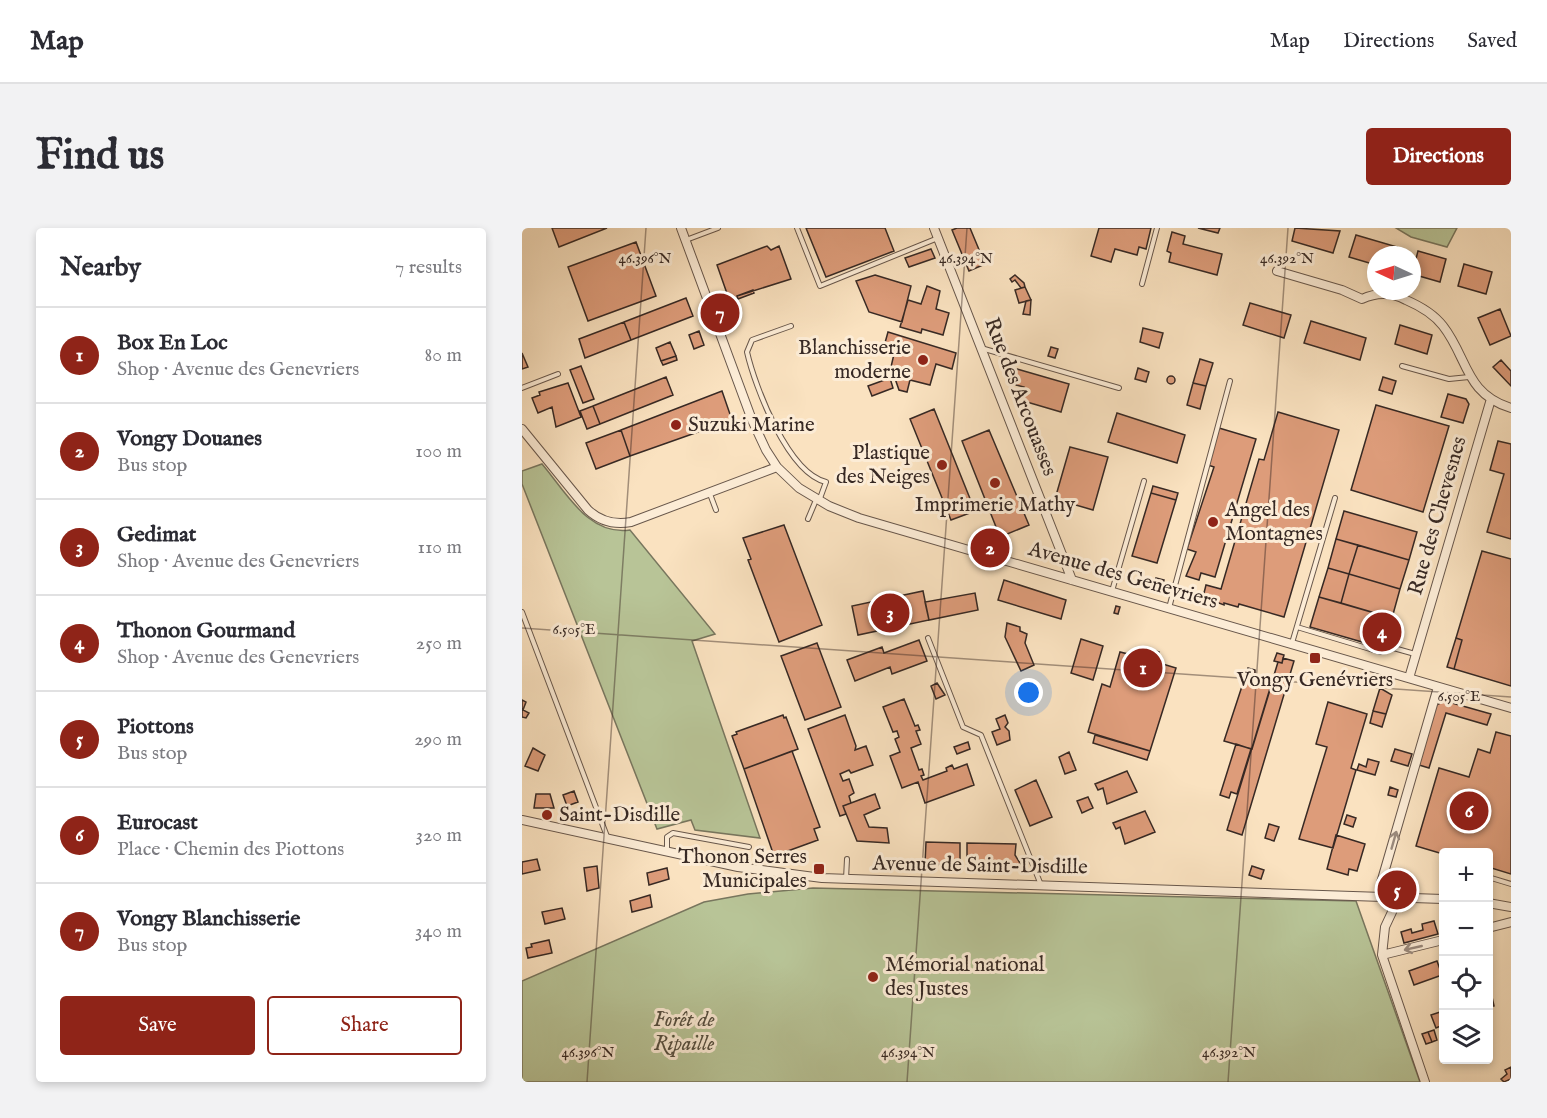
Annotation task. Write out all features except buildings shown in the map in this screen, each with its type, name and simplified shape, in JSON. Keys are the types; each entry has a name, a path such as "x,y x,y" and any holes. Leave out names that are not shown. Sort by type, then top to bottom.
{"street":[{"name":"Avenue des Genevriers","path":"681,228 752,420 777,467 799,488 818,500 859,518 1511,708"},
{"name":"Rue des Arcouasses","path":"934,228 1072,580"},
{"path":"1277,271 1342,290 1362,299 1375,294 1389,294 1426,310 1447,331 1470,377 1491,399 1511,408"},
{"name":"Rue des Chevesnes","path":"1409,678 1491,399"},
{"path":"522,429 585,506 605,520 631,522 777,467"},
{"path":"1380,897 1381,883 1438,687"},
{"name":"Avenue de Saint-Disdille","path":"522,820 764,872 846,880 1439,898"},
{"path":"1399,897 1387,921 1382,955 1425,1082"},
{"path":"1493,904 1511,907"},
{"path":"1493,927 1511,922"},
{"path":"1382,955 1439,941"}],"lane":[{"path":"685,240 718,228"},
{"path":"797,228 820,286 938,238"},
{"path":"1142,284 1157,228"},
{"path":"790,326 752,340 747,352 788,452 808,475 825,482 808,519"},
{"path":"981,348 1119,388"},
{"path":"1402,366 1449,379 1470,377"},
{"path":"522,388 558,374"},
{"path":"1169,608 1230,381"},
{"path":"1112,591 1143,481"},
{"path":"710,492 716,510"},
{"path":"1292,644 1335,498"},
{"path":"522,612 608,839"},
{"path":"1297,627 1380,652 1390,647 1416,655"},
{"path":"928,638 963,727 981,735 1041,885"},
{"path":"667,852 667,837 673,833 749,847"},
{"path":"846,880 848,859"},
{"path":"1493,879 1511,884"}],"green space":[{"path":"1396,228 1457,228 1447,247 1411,237"},
{"path":"542,464 569,499 590,519 615,530 630,530 715,634 692,641 760,838 695,830 691,820 657,829 522,484 522,471"},
{"name":"Forêt de Ripaille","path":"813,888 1356,901 1420,1082 522,1082 522,981 704,902 748,894"}],"place":[{"name":"Vongy Blanchisserie","path":"720,313"},
{"name":"Blanchisserie moderne","path":"923,360"},
{"name":"Suzuki Marine","path":"676,425"},
{"name":"Plastique des Neiges","path":"942,465"},
{"name":"Imprimerie Mathy","path":"995,483"},
{"name":"Angel des Montagnes","path":"1213,522"},
{"name":"Vongy Douanes","path":"990,548"},
{"name":"Gedimat","path":"890,613"},
{"name":"Thonon Gourmand","path":"1382,632"},
{"name":"Vongy Genévriers","path":"1315,658"},
{"name":"Box En Loc","path":"1143,668"},
{"name":"Eurocast","path":"1469,811"},
{"name":"Saint-Disdille","path":"547,815"},
{"name":"Thonon Serres Municipales","path":"819,869"},
{"name":"Piottons","path":"1397,890"},
{"name":"Mémorial national des Justes","path":"873,977"}]}
